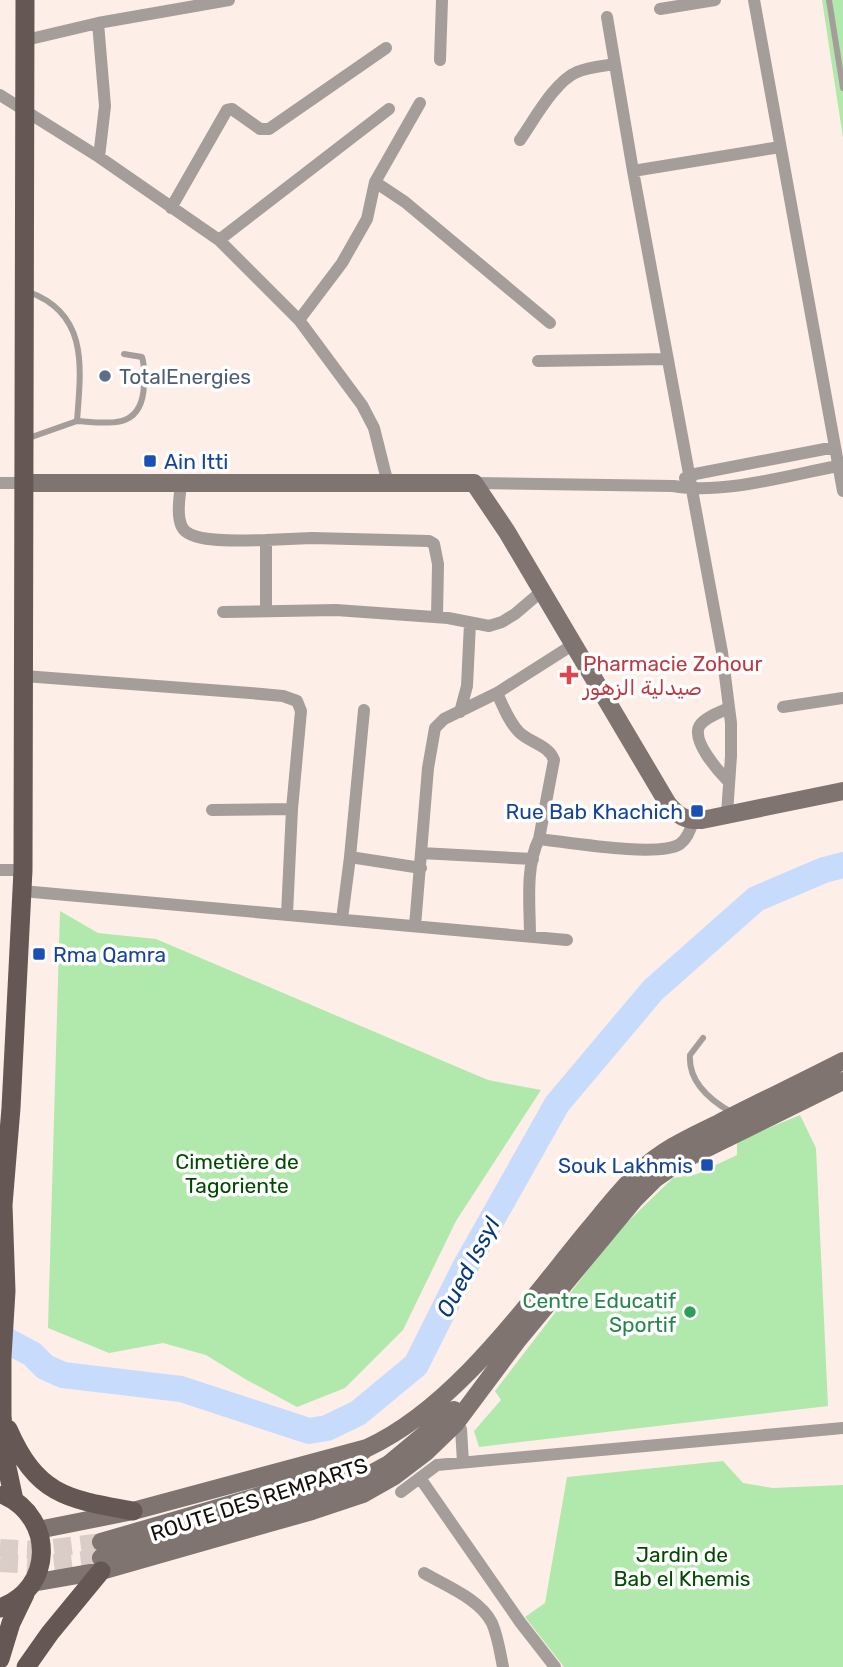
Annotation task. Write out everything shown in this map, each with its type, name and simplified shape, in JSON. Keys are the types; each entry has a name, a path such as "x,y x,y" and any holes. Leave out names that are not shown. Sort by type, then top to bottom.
{"main road":[{"path":"0,1658 11,1623 41,1559 38,1530 28,1512 7,1497 2,1415 6,1291 1,1212 5,1108 23,870 25,0"},
{"path":"24,483 474,484 542,591 668,804 684,818 693,820 843,791"},
{"name":"ROUTE DES REMPARTS","path":"38,1530 133,1511 367,1448 401,1429 423,1413 463,1376 642,1168 666,1150 843,1061"},
{"name":"ROUTE DES REMPARTS","path":"29,1587 101,1557 312,1511 363,1494 406,1469 455,1424 484,1383 647,1186 672,1166 843,1081"},
{"path":"101,1557 314,1495 372,1475 412,1446 484,1383"},
{"path":"2,1415 19,1453 44,1484 88,1503 133,1511"},
{"path":"26,1667 101,1557 317,1479 346,1466 367,1448"},
{"path":"0,1608 15,1601 29,1587"}],"street":[{"path":"26,40 98,23 229,0"},
{"path":"440,60 442,0"},
{"path":"660,9 715,0"},
{"path":"754,0 843,491"},
{"path":"607,17 719,640 729,708 731,756 727,814"},
{"path":"98,23 105,106 99,157"},
{"path":"171,208 227,110 232,109 260,129 269,129 386,48"},
{"path":"520,140 551,96 572,74 615,64"},
{"path":"0,95 99,157 219,240 299,320 362,405 374,428 388,484"},
{"path":"299,320 342,263 361,230 367,219 375,182 420,103"},
{"path":"219,240 389,109"},
{"path":"633,171 780,146"},
{"path":"375,182 405,202 550,323"},
{"path":"538,361 668,359"},
{"path":"673,486 690,475 835,447"},
{"path":"474,484 673,486 692,489 743,484 838,466"},
{"path":"0,483 24,483"},
{"path":"181,483 179,516 186,533 193,537 218,540 312,538 429,541 433,544 438,564 437,617"},
{"path":"266,611 267,540"},
{"path":"223,612 336,610 437,617 489,626 502,622 542,591"},
{"path":"460,712 467,686 470,623"},
{"path":"415,926 432,737 438,723 497,693 574,644"},
{"path":"24,676 292,698 299,703 301,711 292,809 287,914"},
{"path":"497,693 514,727 553,756 552,778 539,839 533,851 529,894 530,937"},
{"path":"783,707 843,698"},
{"path":"729,708 702,723 698,731 704,749 729,782"},
{"path":"342,919 364,710"},
{"path":"212,810 292,809"},
{"path":"539,839 661,849 681,843 690,833 693,820"},
{"path":"421,853 533,859"},
{"path":"350,856 421,868"},
{"path":"0,870 23,870"},
{"path":"22,891 567,940"},
{"path":"455,1424 461,1429 463,1462"},
{"path":"401,1492 437,1465 843,1428"},
{"path":"420,1478 520,1622 555,1667"},
{"path":"424,1573 456,1591 484,1612 494,1628 503,1667"}],"lane":[{"path":"829,0 843,88"},
{"path":"24,290 46,298 72,325 78,350 77,421"},
{"path":"78,350 87,351"},
{"path":"25,439 77,421 118,422 134,416 141,405 144,390 144,362 142,357 124,354"},
{"path":"703,1038 690,1055 692,1071 702,1090 748,1128"}],"green space":[{"path":"822,0 843,0 843,138"},
{"name":"Cimetière de Tagoriente","path":"60,911 98,933 156,939 488,1080 541,1090 456,1221 403,1330 345,1388 297,1407 206,1355 163,1343 109,1353 48,1328"},
{"name":"Centre Educatif Sportif","path":"800,1115 816,1148 828,1406 479,1447 474,1431 501,1400 495,1391 617,1232 673,1178 697,1174 737,1155 737,1141"},
{"name":"Jardin de Bab el Khemis","path":"723,1461 743,1483 773,1488 843,1485 843,1667 564,1667 525,1617 545,1603 567,1477"}],"waterway":[{"name":"Oued Issyl","path":"0,1337 32,1354 45,1367 63,1375 181,1389 309,1431 327,1428 358,1413 416,1365 464,1269 557,1104 653,990 756,899 824,870 843,865"}],"tunnel":[{"path":"0,1548 38,1550 101,1542"},
{"path":"0,1563 38,1565 101,1558"}],"place":[{"name":"TotalEnergies","path":"105,376"},
{"name":"Ain Itti","path":"150,461"},
{"name":"Pharmacie Zohour صيدلية الزهور","path":"569,675"},
{"name":"Rue Bab Khachich","path":"697,811"},
{"name":"Rma Qamra","path":"39,954"},
{"name":"Souk Lakhmis","path":"707,1165"},
{"name":"Centre Educatif Sportif","path":"690,1312"}]}
